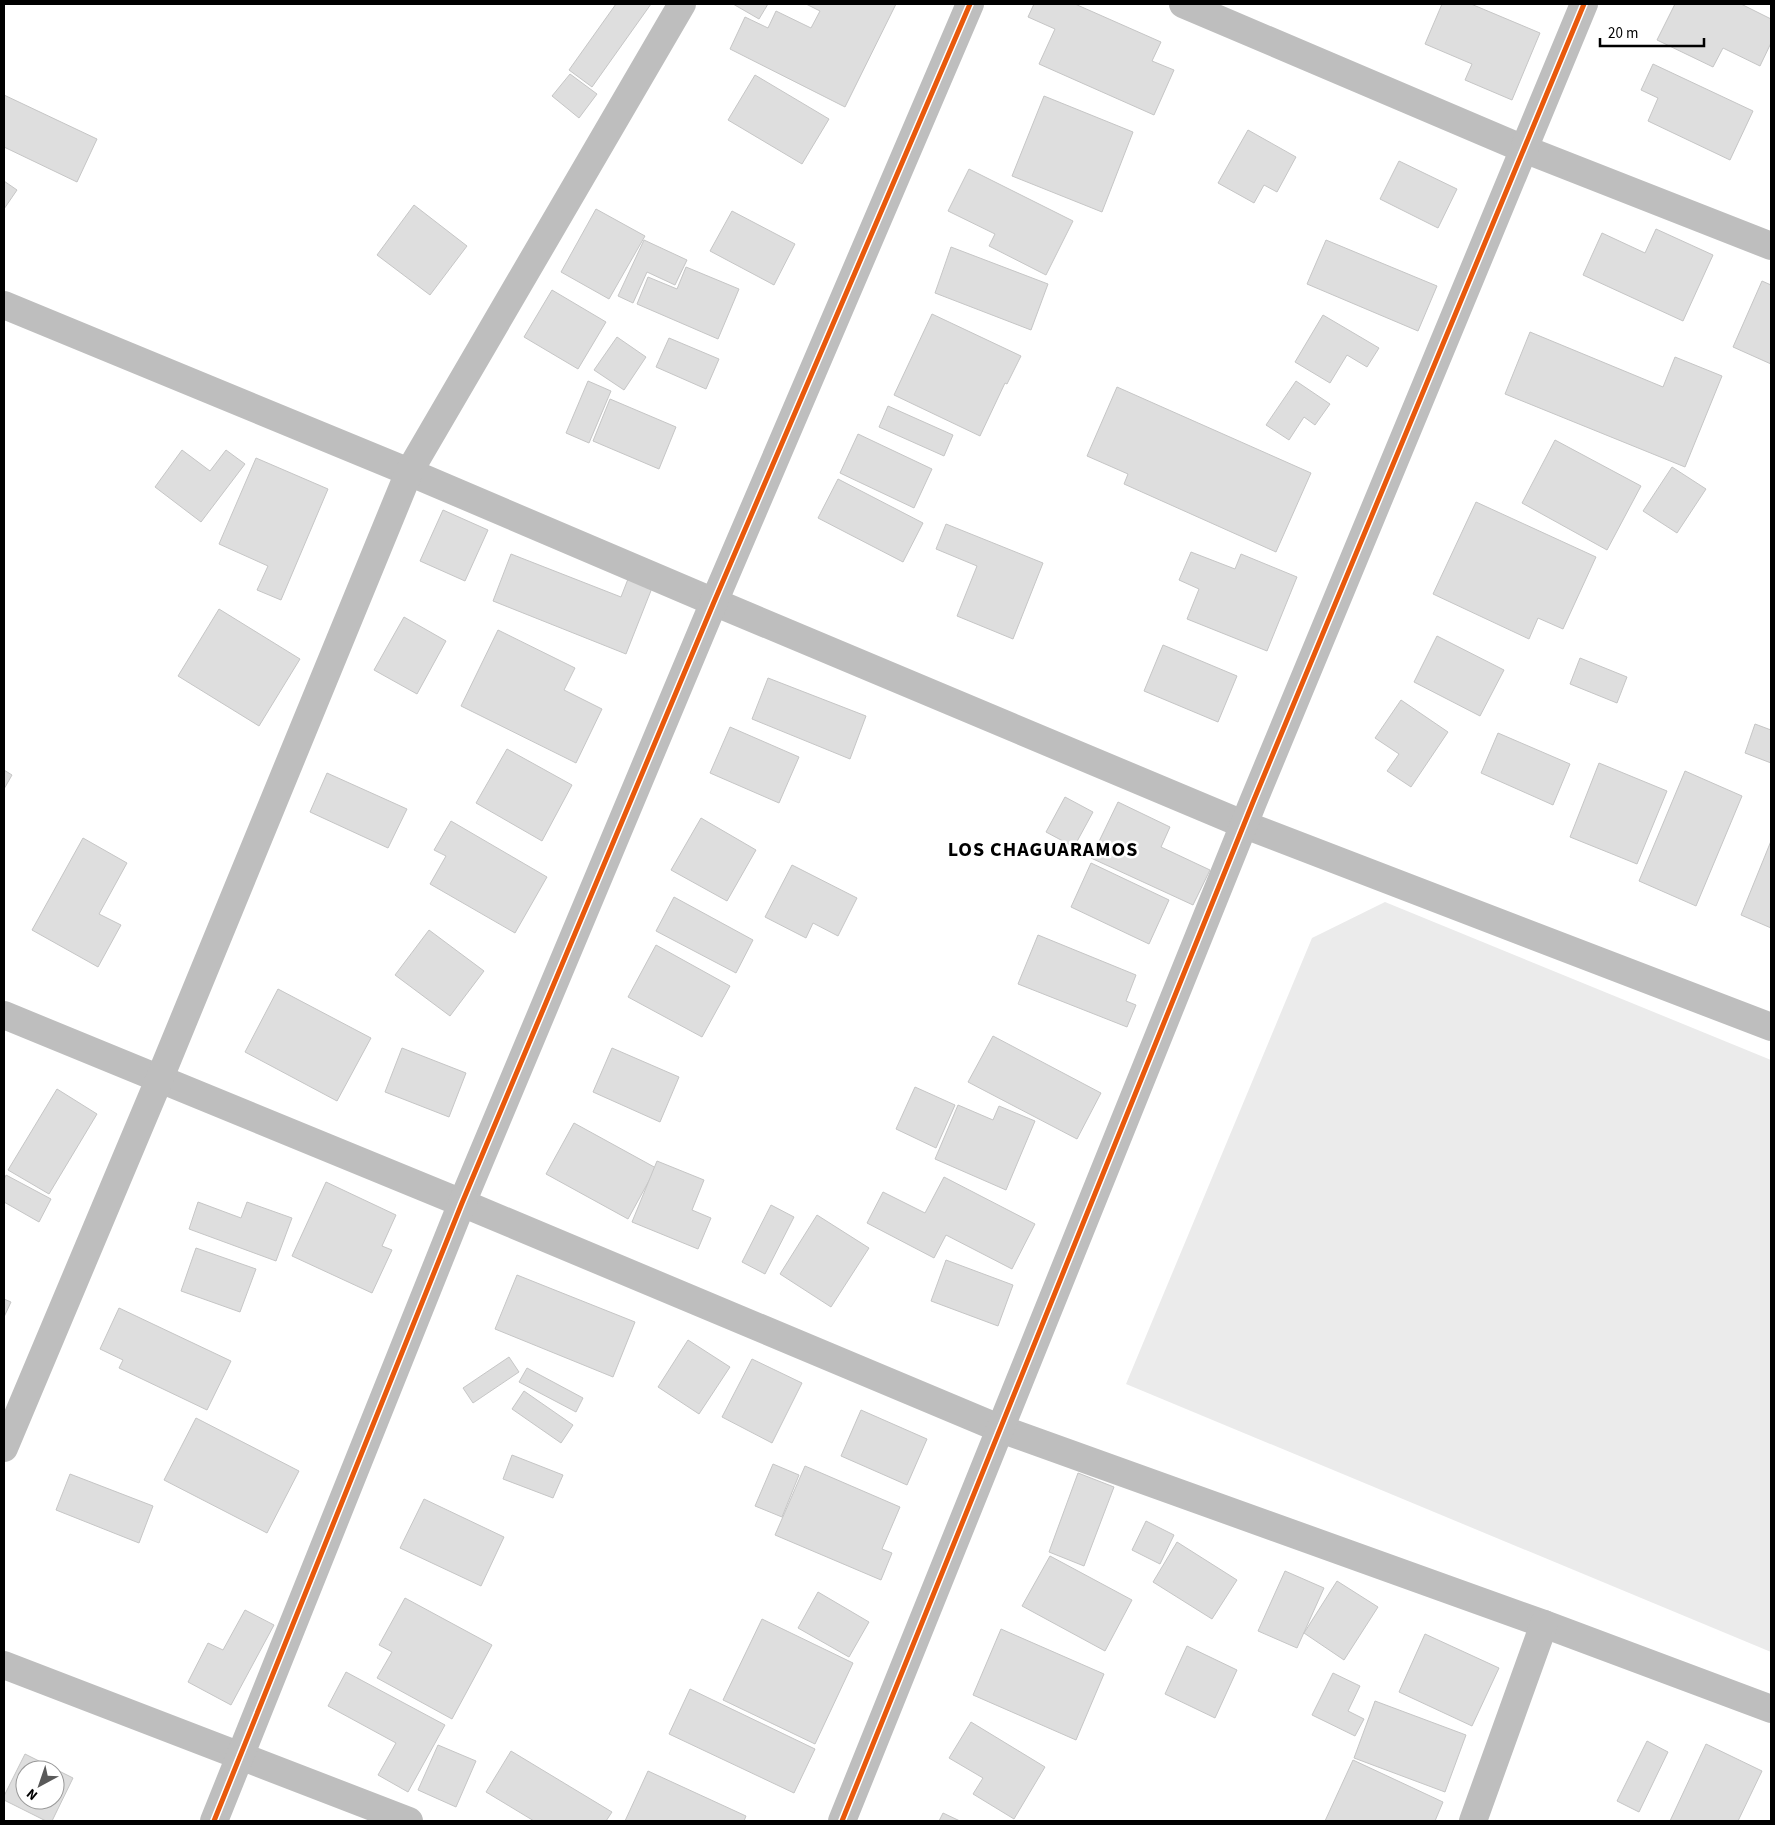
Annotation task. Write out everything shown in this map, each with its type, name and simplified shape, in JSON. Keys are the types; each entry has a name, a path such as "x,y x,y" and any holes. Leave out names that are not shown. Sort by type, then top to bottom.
{"street":[{"path":"4,1448 159,1080 408,472 682,4"},
{"path":"214,1821 462,1203 714,602 970,4"},
{"path":"1183,4 1524,149 1771,246"},
{"path":"842,1821 1245,825 1584,4"},
{"path":"4,305 408,472 1245,825 1771,1027"},
{"path":"4,1016 462,1203 1001,1428 1544,1624 1771,1709"},
{"path":"1473,1821 1544,1624"},
{"path":"4,1665 409,1821"}],"shaded area":[{"path":"1385,902 1771,1060 1771,1652 1126,1384 1312,938"}],"building":[{"path":"616,4 651,4 592,87 569,70"},
{"path":"733,4 768,4 759,19"},
{"path":"806,4 896,4 845,107 730,49 745,17 768,28 776,11 811,28 820,11"},
{"path":"1034,4 1075,4 1161,42 1152,61 1174,70 1154,115 1039,64 1055,29 1028,17"},
{"path":"1442,4 1471,4 1540,33 1512,100 1465,80 1472,64 1425,44"},
{"path":"1675,4 1741,4 1771,19 1771,43 1760,66 1723,48 1713,67 1657,40"},
{"path":"1653,64 1753,111 1730,160 1648,121 1658,98 1641,90"},
{"path":"570,74 597,94 579,118 552,96"},
{"path":"755,75 829,119 802,164 728,120"},
{"path":"4,95 97,139 77,182 4,147"},
{"path":"1044,96 1133,132 1102,212 1012,176"},
{"path":"1248,130 1296,157 1277,192 1264,185 1254,203 1218,183"},
{"path":"1399,161 1457,189 1438,228 1380,199"},
{"path":"969,169 1073,221 1046,275 989,246 995,234 948,211"},
{"path":"4,181 17,190 4,209"},
{"path":"414,205 467,246 430,295 377,255"},
{"path":"596,209 645,236 609,299 561,272"},
{"path":"732,211 795,244 774,285 710,251"},
{"path":"1656,229 1713,255 1683,321 1583,275 1602,233 1645,253"},
{"path":"644,240 687,260 675,285 647,272 633,303 618,296"},
{"path":"1326,240 1437,286 1418,331 1307,284"},
{"path":"951,247 1048,284 1031,330 935,293"},
{"path":"686,267 739,289 718,339 637,304 648,277 677,289"},
{"path":"1762,281 1771,285 1771,364 1733,347"},
{"path":"552,290 606,322 578,369 524,337"},
{"path":"932,314 1021,356 1007,384 1005,383 980,436 894,395"},
{"path":"1323,315 1379,348 1367,367 1347,355 1330,383 1295,362"},
{"path":"1530,332 1663,387 1675,357 1722,376 1685,467 1505,394"},
{"path":"617,337 646,357 624,390 594,370"},
{"path":"669,338 719,359 706,389 656,367"},
{"path":"588,381 611,391 589,443 566,433"},
{"path":"1296,381 1330,404 1315,425 1304,417 1289,440 1266,425"},
{"path":"1117,387 1311,473 1276,552 1124,484 1128,474 1087,456"},
{"path":"610,399 676,427 659,469 593,441"},
{"path":"888,406 953,435 944,456 879,427"},
{"path":"858,434 932,469 914,508 840,473"},
{"path":"1555,440 1641,486 1607,550 1522,503"},
{"path":"182,450 210,471 226,450 245,464 201,522 155,487"},
{"path":"256,458 328,489 281,600 257,590 268,566 219,544"},
{"path":"1672,467 1706,489 1677,533 1643,511"},
{"path":"838,479 923,523 903,562 818,518"},
{"path":"1476,502 1596,557 1563,629 1538,618 1529,639 1433,594"},
{"path":"443,510 488,530 465,581 420,561"},
{"path":"946,524 1043,563 1013,639 957,616 977,566 936,549"},
{"path":"1191,552 1235,569 1241,554 1297,577 1267,651 1187,619 1199,589 1179,580"},
{"path":"511,554 621,597 628,579 652,588 626,654 493,601"},
{"path":"219,609 300,659 259,726 178,676"},
{"path":"404,617 446,641 417,694 374,670"},
{"path":"498,630 575,668 564,690 602,709 576,763 461,706"},
{"path":"1437,636 1504,670 1480,716 1414,682"},
{"path":"1163,645 1237,676 1218,722 1144,691"},
{"path":"1580,658 1627,677 1617,703 1570,684"},
{"path":"768,678 866,716 850,759 752,719"},
{"path":"1401,700 1448,732 1411,787 1387,771 1399,754 1375,738"},
{"path":"1755,724 1771,730 1771,763 1745,753"},
{"path":"730,727 799,757 779,803 710,773"},
{"path":"1498,733 1570,764 1553,805 1481,773"},
{"path":"507,749 572,785 542,841 476,803"},
{"path":"1599,763 1667,791 1637,864 1570,837"},
{"path":"4,770 12,775 4,789"},
{"path":"1685,771 1742,796 1696,906 1639,881"},
{"path":"327,773 407,809 388,848 310,812"},
{"path":"1065,797 1093,812 1074,847 1046,832"},
{"path":"1118,802 1170,827 1161,847 1210,870 1193,905 1091,858"},
{"path":"701,818 756,850 727,901 671,870"},
{"path":"451,821 547,877 515,933 430,884 446,856 434,850"},
{"path":"83,838 127,863 99,914 121,925 98,967 32,930"},
{"path":"1771,841 1771,928 1741,915"},
{"path":"1091,863 1169,900 1149,944 1071,907"},
{"path":"792,865 857,898 838,936 813,923 806,938 765,917"},
{"path":"674,897 753,940 736,973 656,931"},
{"path":"429,930 484,971 450,1016 395,975"},
{"path":"1038,935 1136,975 1126,1001 1136,1005 1127,1027 1018,984"},
{"path":"656,945 730,986 702,1037 628,997"},
{"path":"278,989 371,1038 337,1101 245,1052"},
{"path":"993,1036 1101,1093 1077,1139 968,1082"},
{"path":"402,1048 466,1073 449,1117 385,1092"},
{"path":"612,1048 679,1077 660,1122 593,1092"},
{"path":"915,1087 955,1105 936,1148 896,1129"},
{"path":"57,1089 97,1114 49,1194 8,1170"},
{"path":"958,1105 993,1120 999,1106 1035,1121 1006,1190 935,1159"},
{"path":"574,1123 656,1168 628,1219 546,1174"},
{"path":"657,1161 704,1180 692,1210 711,1218 698,1249 632,1222"},
{"path":"6,1175 51,1199 39,1222 4,1202 4,1180"},
{"path":"944,1177 1035,1224 1012,1269 946,1235 934,1258 867,1223 883,1192 925,1213"},
{"path":"326,1182 396,1215 382,1246 392,1250 372,1293 292,1256"},
{"path":"198,1202 241,1218 247,1202 292,1218 276,1261 189,1229"},
{"path":"771,1205 794,1217 765,1274 742,1262"},
{"path":"817,1215 869,1248 831,1307 780,1274"},
{"path":"196,1248 256,1269 240,1312 181,1291"},
{"path":"946,1260 1013,1285 998,1326 931,1301"},
{"path":"517,1275 635,1322 613,1377 495,1329"},
{"path":"4,1299 11,1302 4,1317"},
{"path":"119,1308 231,1361 207,1410 119,1368 123,1360 100,1349"},
{"path":"688,1340 730,1367 699,1414 658,1387"},
{"path":"509,1357 519,1372 473,1403 463,1388"},
{"path":"752,1359 802,1383 772,1443 722,1417"},
{"path":"527,1368 583,1398 576,1412 519,1382"},
{"path":"524,1391 573,1425 561,1443 512,1409"},
{"path":"861,1410 927,1439 907,1485 841,1456"},
{"path":"196,1418 299,1471 267,1533 164,1480"},
{"path":"512,1455 563,1475 553,1498 503,1479"},
{"path":"773,1464 799,1475 782,1517 755,1506"},
{"path":"805,1466 900,1507 882,1549 892,1553 881,1580 775,1535"},
{"path":"1078,1473 1114,1487 1084,1566 1049,1552"},
{"path":"70,1474 153,1506 139,1543 56,1510"},
{"path":"424,1499 504,1537 481,1586 400,1548"},
{"path":"1146,1521 1174,1535 1160,1564 1132,1550"},
{"path":"1177,1542 1237,1580 1212,1619 1153,1582"},
{"path":"1050,1556 1132,1600 1105,1651 1022,1606"},
{"path":"1285,1571 1324,1588 1297,1648 1258,1631"},
{"path":"1337,1581 1378,1607 1344,1660 1304,1633"},
{"path":"818,1592 869,1622 849,1657 798,1628"},
{"path":"405,1598 492,1645 452,1719 377,1678 392,1652 379,1645"},
{"path":"245,1610 274,1625 231,1705 188,1682 208,1643 223,1650"},
{"path":"762,1619 853,1663 815,1744 723,1700"},
{"path":"1001,1629 1104,1674 1076,1740 973,1695"},
{"path":"1425,1634 1499,1668 1472,1726 1399,1692"},
{"path":"1187,1646 1237,1670 1215,1718 1165,1694"},
{"path":"346,1672 445,1725 408,1792 378,1775 396,1743 328,1706"},
{"path":"1333,1673 1360,1686 1348,1711 1364,1719 1355,1736 1312,1715"},
{"path":"690,1689 815,1749 794,1793 669,1734"},
{"path":"1375,1701 1466,1735 1445,1792 1354,1758"},
{"path":"971,1722 1045,1767 1014,1819 973,1794 983,1778 949,1758"},
{"path":"1647,1741 1668,1752 1639,1812 1617,1801"},
{"path":"1706,1744 1762,1771 1738,1821 1670,1821"},
{"path":"438,1745 476,1761 456,1807 418,1790"},
{"path":"511,1751 612,1812 606,1821 534,1821 486,1792"},
{"path":"25,1754 37,1760 22,1760"},
{"path":"1353,1760 1443,1802 1435,1821 1325,1821"},
{"path":"648,1771 746,1816 744,1821 625,1821"},
{"path":"15,1774 15,1806 4,1800 4,1796"},
{"path":"65,1774 73,1778 65,1794"},
{"path":"24,1810 57,1810 52,1821 46,1821"},
{"path":"943,1813 960,1821 939,1821"}],"cycle path":[{"path":"214,1821 462,1203 714,602 970,4"},
{"path":"842,1821 1253,802 1584,4"}],"district":[{"name":"LOS CHAGUARAMOS","path":"1043,849"}]}
